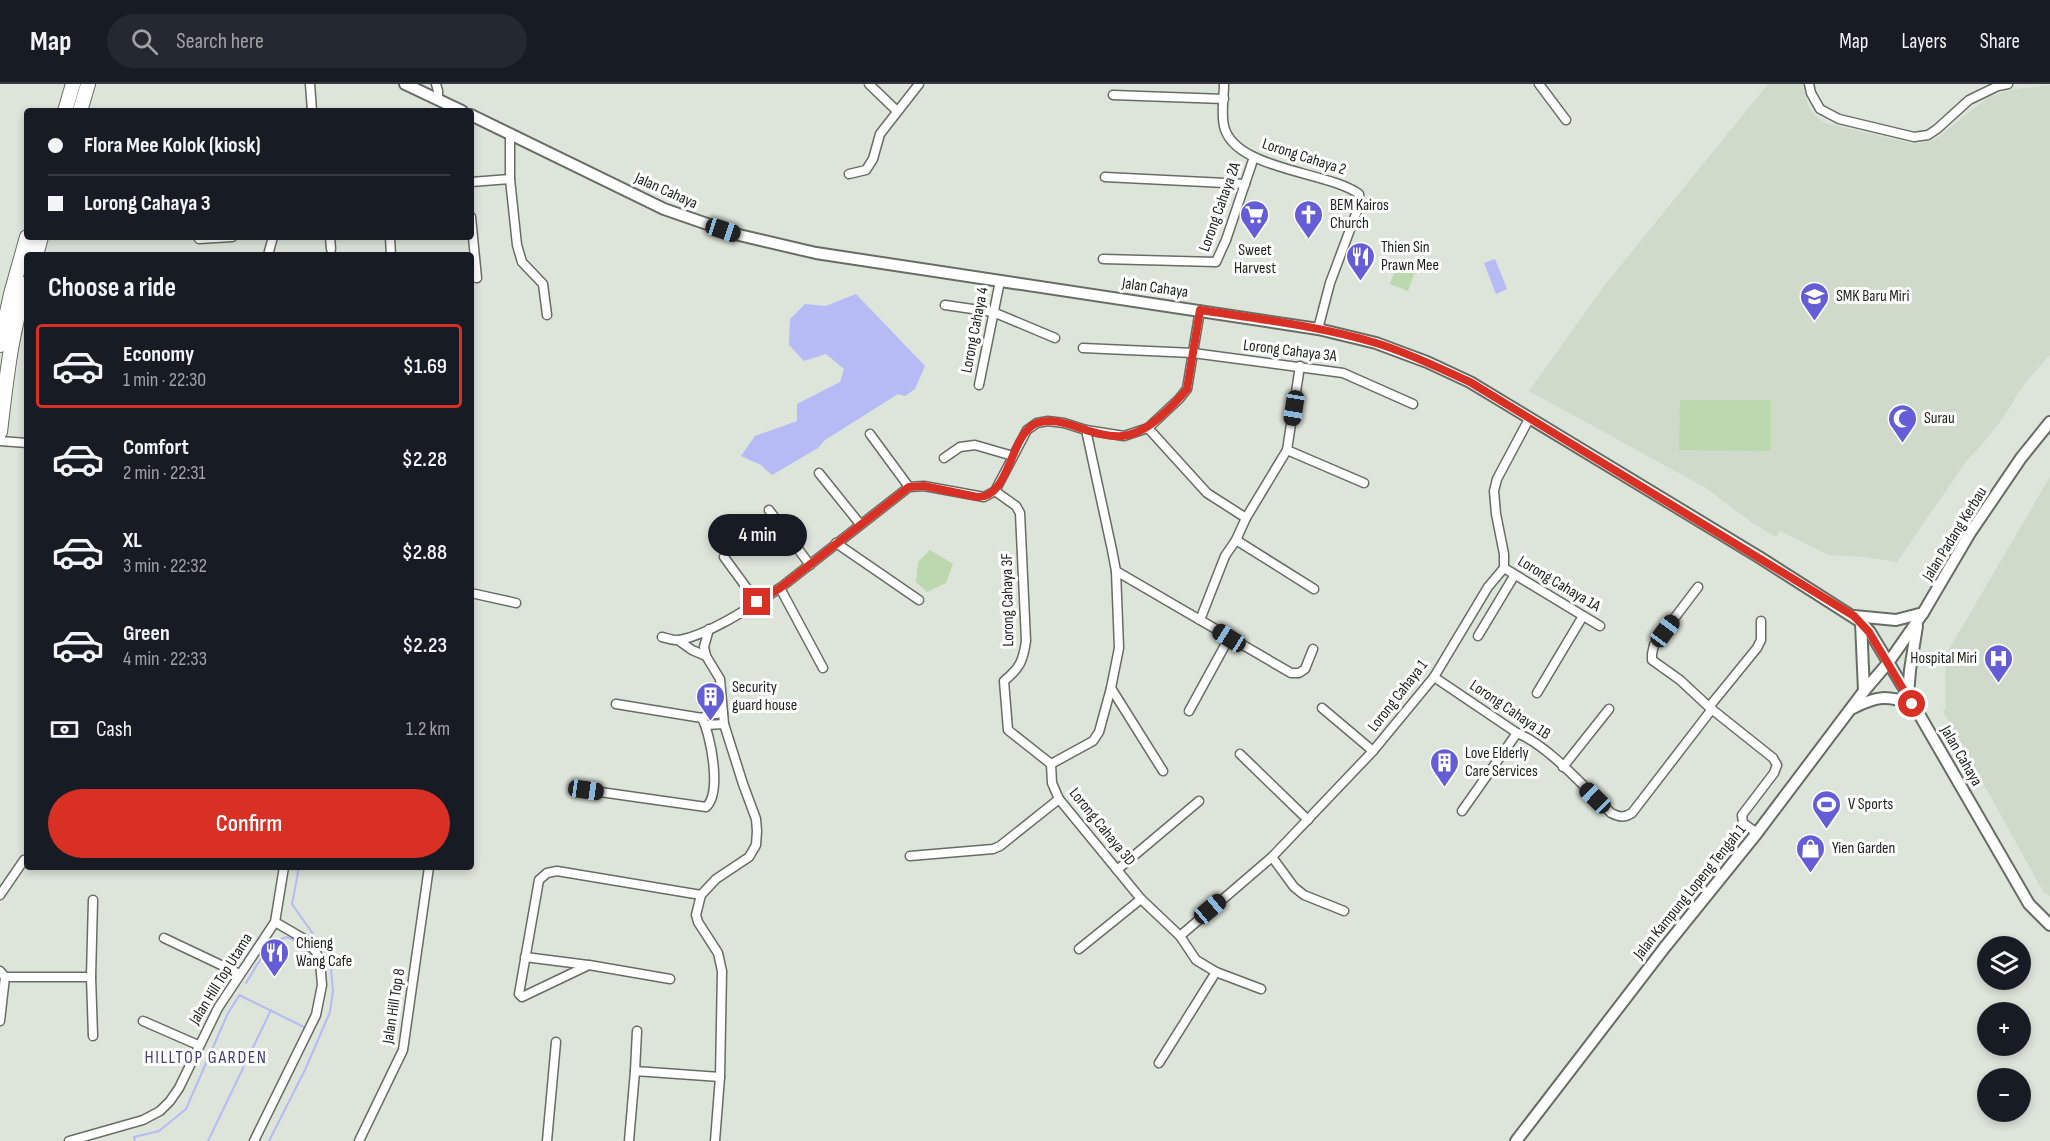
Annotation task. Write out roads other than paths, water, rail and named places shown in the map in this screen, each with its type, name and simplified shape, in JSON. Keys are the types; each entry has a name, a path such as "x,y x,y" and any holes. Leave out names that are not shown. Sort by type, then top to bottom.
{"highway":[{"path":"66,108 73,84"},
{"path":"81,108 88,84"},
{"path":"0,345 26,240"},
{"path":"0,432 9,360 24,294"}],"street":[{"path":"310,84 312,108"},
{"path":"405,84 455,108"},
{"path":"436,84 438,100"},
{"path":"869,84 897,111"},
{"path":"849,174 866,170 873,159 880,134 919,84"},
{"name":"Lorong Cahaya 2","path":"1224,84 1224,126 1234,143 1244,153 1351,188 1359,194 1360,203 1330,283 1318,329"},
{"path":"1539,84 1566,120"},
{"path":"1809,84 1820,109 1839,119 1914,137 1928,135 1937,129 1969,100 1998,86 2008,84"},
{"path":"1113,95 1224,99"},
{"name":"Jalan Cahaya","path":"474,116 664,209 739,235 816,253 1318,329 1376,343 1427,362 1470,382 1857,619 1869,632 1910,699 2029,904 2050,925"},
{"path":"510,133 510,179 518,252 522,262 543,284 547,315"},
{"name":"Lorong Cahaya 2A","path":"1103,259 1216,262 1226,240 1254,157"},
{"path":"1105,177 1245,184"},
{"path":"474,182 510,179"},
{"path":"330,240 331,249"},
{"path":"473,240 477,278"},
{"name":"Lorong Cahaya 4","path":"979,385 1000,281"},
{"path":"945,305 993,312 1055,338"},
{"path":"678,640 709,629 780,588 909,487 924,486 977,497 984,497 995,491 1027,430 1036,423 1048,421 1064,423 1086,430 1124,436 1148,428 1187,389 1200,310"},
{"name":"Lorong Cahaya 3A","path":"1083,348 1193,353 1343,373 1413,404"},
{"path":"1200,620 1225,556 1287,450 1300,366"},
{"path":"1504,568 1504,554 1494,491 1497,479 1529,419"},
{"name":"Jalan Padang Kerbau","path":"1888,663 1921,616 1970,533 2021,458 2050,422"},
{"path":"1148,428 1207,493 1246,518"},
{"path":"1051,764 1093,741 1098,732 1111,688 1119,648 1116,571 1086,430"},
{"path":"870,434 909,487"},
{"path":"0,441 24,443"},
{"path":"944,458 960,447 975,445 1013,456"},
{"path":"1287,450 1364,483"},
{"path":"819,474 860,524"},
{"name":"Lorong Cahaya 3F","path":"995,491 1016,507 1020,513 1021,525 1026,641 1023,659 1017,670 1004,681 1006,724 1012,734 1051,764"},
{"path":"769,510 810,565"},
{"path":"1236,540 1314,589"},
{"path":"836,543 919,600"},
{"path":"724,557 757,602"},
{"name":"Lorong Cahaya 1A","path":"1504,568 1600,626"},
{"name":"Lorong Cahaya 1","path":"1180,936 1272,857 1373,751 1434,677 1488,587 1504,568"},
{"path":"1116,571 1291,673 1299,673 1305,669 1313,649"},
{"path":"1478,636 1514,576"},
{"path":"1698,587 1654,645 1652,660 1680,680 1773,758 1777,765 1742,815 1743,823 1757,833"},
{"path":"780,588 823,668"},
{"path":"474,594 516,603"},
{"path":"1537,693 1582,616"},
{"path":"1850,709 1871,699 1883,697 1910,699 1910,669 1921,616 1896,620 1857,619 1864,690"},
{"path":"1711,708 1757,648 1761,640 1761,621"},
{"path":"709,629 704,647 706,656 720,679 724,724 756,819 757,831 756,845 749,857 716,879 701,895 696,915 718,953 722,971 716,1141"},
{"path":"662,637 678,640 706,656"},
{"path":"1189,711 1229,638"},
{"name":"Jalan Kampung Lopeng Tengah 1","path":"1516,1141 1665,947 1757,833 1864,690 1888,663"},
{"name":"Lorong Cahaya 1B","path":"1434,677 1517,733 1528,737 1563,766 1611,813 1619,817 1632,813 1711,708"},
{"path":"1111,688 1163,771"},
{"path":"616,704 724,724"},
{"path":"1322,708 1373,751"},
{"path":"1563,766 1609,709"},
{"path":"586,790 706,807 711,803 714,794 713,758 704,722 707,715 723,713"},
{"path":"1462,811 1517,733"},
{"path":"1240,754 1308,820"},
{"name":"Lorong Cahaya 3D","path":"1051,764 1052,783 1059,799 1141,898 1180,936 1196,960 1215,972 1261,989"},
{"path":"910,856 993,849 1000,846 1059,799"},
{"path":"1117,870 1199,801"},
{"path":"1272,857 1294,887 1304,895 1344,911"},
{"path":"0,895 24,860"},
{"name":"Jalan Hill Top Utama","path":"69,1141 105,1137 143,1120 165,1106 179,1088 218,1008 275,922 284,870"},
{"name":"Jalan Hill Top 8","path":"359,1141 403,1050 429,870"},
{"path":"589,965 522,997 519,994 539,880 547,873 557,871 701,895"},
{"path":"1079,949 1141,898"},
{"path":"93,900 91,977 93,1036"},
{"path":"254,1141 316,1015 322,985 320,961 316,952 306,940 275,922"},
{"path":"164,938 240,974"},
{"path":"525,957 670,979"},
{"path":"1159,1063 1215,972"},
{"path":"0,1021 3,974 91,977"},
{"path":"143,1021 198,1045"},
{"path":"629,1141 637,1031"},
{"path":"547,1141 556,1042"},
{"path":"634,1071 720,1077"}],"water":[{"path":"1495,259 1507,289 1496,294 1484,263"},
{"path":"856,294 925,366 915,389 905,396 898,394 825,440 818,448 772,475 761,465 741,456 755,436 797,421 797,404 840,382 844,369 826,354 804,361 789,345 790,319 805,304 826,306"}],"waterway":[{"path":"269,1141 305,1070 330,1012 333,991 330,958 292,904 298,870"},
{"path":"246,983 267,950 286,937 305,949 316,967"},
{"path":"239,995 306,1028"},
{"path":"135,1141 134,1137 159,1131 186,1109 228,1013 239,996"},
{"path":"208,1141 271,1010"}],"place":[{"name":"Sweet Harvest","path":"1255,240"},
{"name":"BEM Kairos Church","path":"1309,240"},
{"name":"Thien Sin Prawn Mee","path":"1360,282"},
{"name":"SMK Baru Miri","path":"1815,322"},
{"name":"Surau","path":"1903,444"},
{"name":"Hospital Miri","path":"1998,684"},
{"name":"Security guard house","path":"711,722"},
{"name":"Love Elderly Care Services","path":"1444,788"},
{"name":"V Sports","path":"1827,830"},
{"name":"Yien Garden","path":"1811,874"},
{"name":"Chieng Wang Cafe","path":"275,978"}],"district":[{"name":"HILLTOP GARDEN","path":"206,1057"}]}
